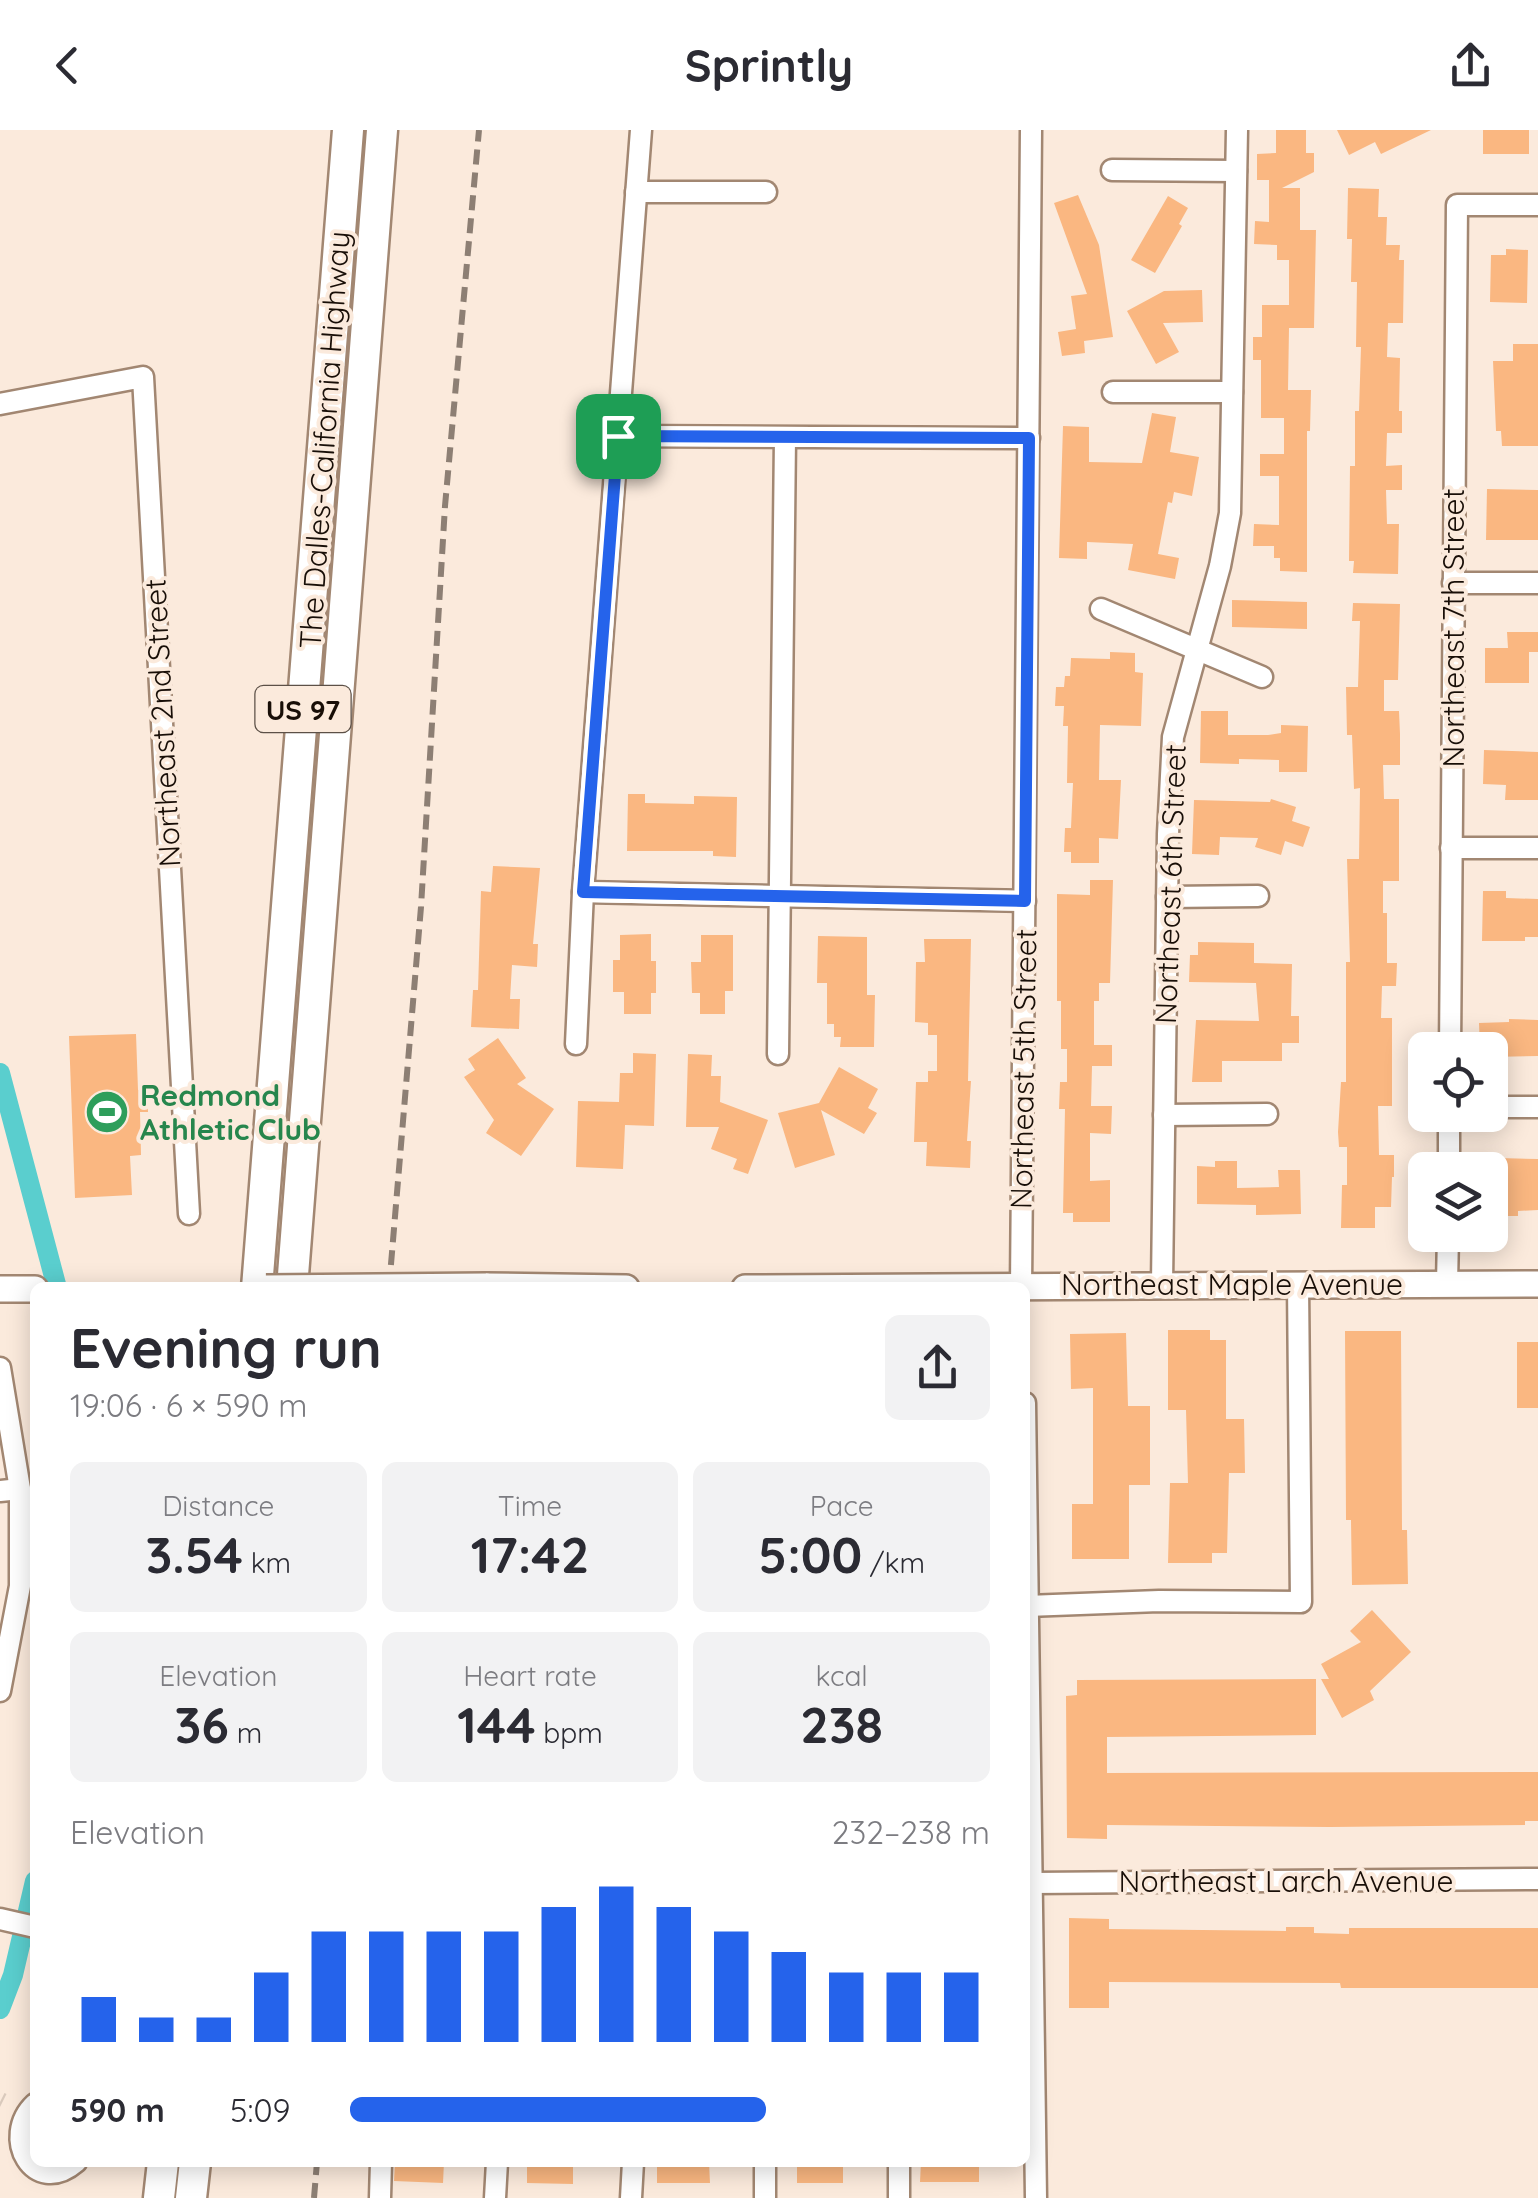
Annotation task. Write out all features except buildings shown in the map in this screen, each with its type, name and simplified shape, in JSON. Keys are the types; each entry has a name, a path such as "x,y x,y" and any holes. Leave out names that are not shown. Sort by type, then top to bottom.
{"highway":[{"name":"The Dalles-California Highway","path":"258,1282 348,130"},
{"name":"The Dalles-California Highway","path":"292,1282 382,130"},
{"path":"158,2198 161,2167"},
{"path":"191,2198 194,2167"}],"main road":[{"name":"Northeast Maple Avenue","path":"1030,1286 1538,1284"},
{"path":"0,1289 30,1289"}],"street":[{"path":"576,1044 583,892 641,130"},
{"name":"Northeast 5th Street","path":"1021,1282 1031,130"},
{"name":"Northeast 6th Street","path":"1162,1284 1167,897 1174,737 1220,566 1230,513 1237,130"},
{"path":"1112,170 1236,171"},
{"path":"636,192 766,192"},
{"name":"Northeast 7th Street","path":"1450,1032 1456,205 1538,205"},
{"name":"Northeast 2nd Street","path":"0,404 144,378 189,1214"},
{"path":"1114,392 1232,392"},
{"path":"618,436 1029,438"},
{"path":"778,1054 785,438"},
{"path":"1454,583 1538,583"},
{"path":"1101,609 1262,676"},
{"path":"1451,848 1538,848"},
{"path":"583,892 1025,901"},
{"path":"1167,897 1258,896"},
{"path":"1508,1107 1538,1107"},
{"path":"1164,1115 1266,1114"},
{"path":"1447,1284 1448,1252"},
{"path":"1030,1606 1158,1601 1300,1602 1298,1284"},
{"path":"0,1368 20,1586 0,1692"},
{"path":"1030,1795 1036,2198"},
{"name":"Northeast Larch Avenue","path":"1033,1883 1538,1879"},
{"path":"4,1920 30,1926"},
{"path":"24,2107 14,2133 18,2156 30,2167"},
{"path":"31,2167 49,2174 68,2167"},
{"path":"380,2198 382,2167"},
{"path":"495,2198 497,2167"},
{"path":"631,2198 632,2167"},
{"path":"764,2167 765,2198"},
{"path":"899,2167 899,2198"}],"waterway":[{"path":"0,1073 55,1282"},
{"path":"0,2009 13,1975 30,1902"}],"railway":[{"path":"390,1282 421,907 445,506 479,130"},
{"path":"314,2198 317,2167"}],"place":[{"name":"Redmond Athletic Club","path":"107,1112"}],"route":[{"path":"618,436 1029,438 1025,901 583,892 618,436"}]}
